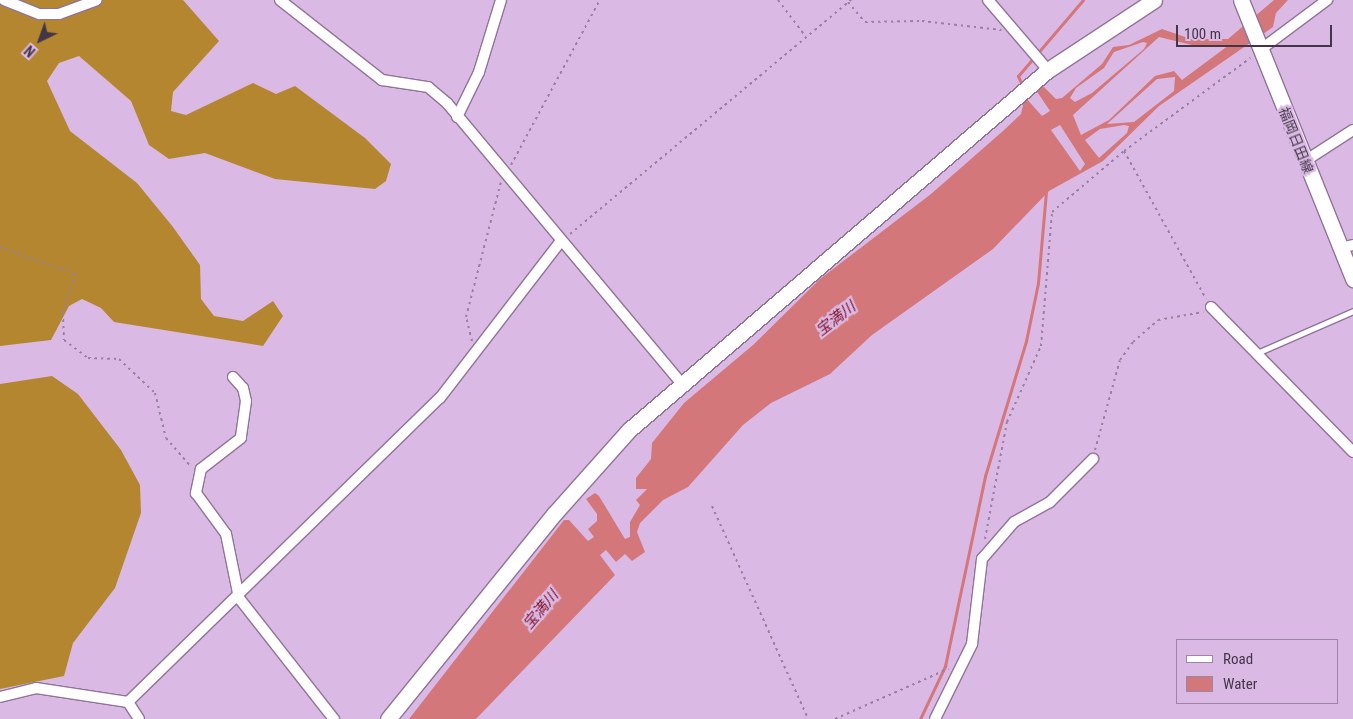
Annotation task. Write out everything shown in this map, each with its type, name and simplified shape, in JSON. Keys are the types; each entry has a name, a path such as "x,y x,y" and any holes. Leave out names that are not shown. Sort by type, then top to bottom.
{"street":[{"path":"4,0 39,14 59,14 97,0"},
{"path":"280,0 366,70 382,80 428,87 457,117 505,177 682,384"},
{"path":"457,117 479,72 501,0"},
{"path":"988,0 1048,70"},
{"path":"388,719 555,513 629,430 1048,70 1154,0"},
{"name":"福岡日田線","path":"1241,0 1305,161 1347,247 1353,279"},
{"path":"1259,46 1327,0"},
{"path":"1305,161 1353,130"},
{"path":"128,702 239,598 440,398 561,241"},
{"path":"1210,307 1254,355 1353,452"},
{"path":"233,376 243,388 246,401 241,438 200,473 196,493 226,534 239,598 334,719"},
{"path":"935,719 966,660 977,620 982,559 1014,522 1050,502 1093,459"},
{"path":"0,697 36,688 128,702 139,719"}],"lane":[{"path":"1254,355 1353,311"}],"path":[{"path":"477,350 466,317 498,186 505,177 600,0"},
{"path":"778,0 806,37"},
{"path":"561,241 851,0"},
{"path":"848,2 865,22 922,21 1013,29"},
{"path":"982,559 990,495 1007,422 1041,346 1052,212 1124,151 1259,46"},
{"path":"1093,459 1120,360 1133,342 1158,320 1200,314 1210,307 1124,151"},
{"path":"0,246 75,274 63,313 64,340 88,358 119,358 155,393 170,446 200,473"},
{"path":"712,506 808,719"},
{"path":"835,719 966,660"}],"shaded area":[{"path":"0,0 183,0 219,41 173,92 171,111 186,115 253,83 276,94 295,86 365,138 391,164 386,181 375,189 275,179 205,153 169,159 149,145 131,101 79,56 59,63 47,81 70,131 137,183 173,227 200,265 201,299 214,316 243,321 273,301 283,316 263,346 114,322 101,308 82,299 69,306 51,340 0,346"},
{"path":"52,376 78,394 121,450 140,485 141,513 115,588 73,643 64,676 0,689 0,384"}],"water":[{"name":"宝満川","path":"1274,0 1288,0 1276,13 1273,27 1159,106 1103,161 1049,191 993,249 872,335 830,374 771,403 743,425 688,487 663,500 640,523 637,532 645,552 632,561 625,554 616,562 606,550 600,555 615,575 476,719 409,719 564,520 569,520 588,541 594,537 588,529 597,521 597,514 586,499 595,493 599,496 625,539 630,537 630,522 640,505 636,500 647,489 636,489 636,478 651,459 652,443 684,403 753,345 820,279 931,194 1003,131 1021,114 1025,97 1042,116 1050,111 1036,90 1043,86 1056,99 1062,98 1102,64 1113,47 1129,45 1162,29 1191,39 1228,39","holes":["1159,37 1192,45 1229,45 1182,80 1174,71 1155,76 1109,120 1081,135 1073,115","1143,42 1147,43 1144,49 1092,93 1075,102 1070,98 1076,88 1104,68 1114,52","1175,77 1174,91 1134,122 1107,124 1157,79","1060,125 1085,164 1080,171 1051,130","1124,125 1129,126 1127,133 1099,158 1085,140 1100,129"]}],"waterway":[{"path":"1022,85 1018,76 1083,0"},
{"path":"920,719 945,666 985,476 1026,341 1038,283 1046,192"}]}
